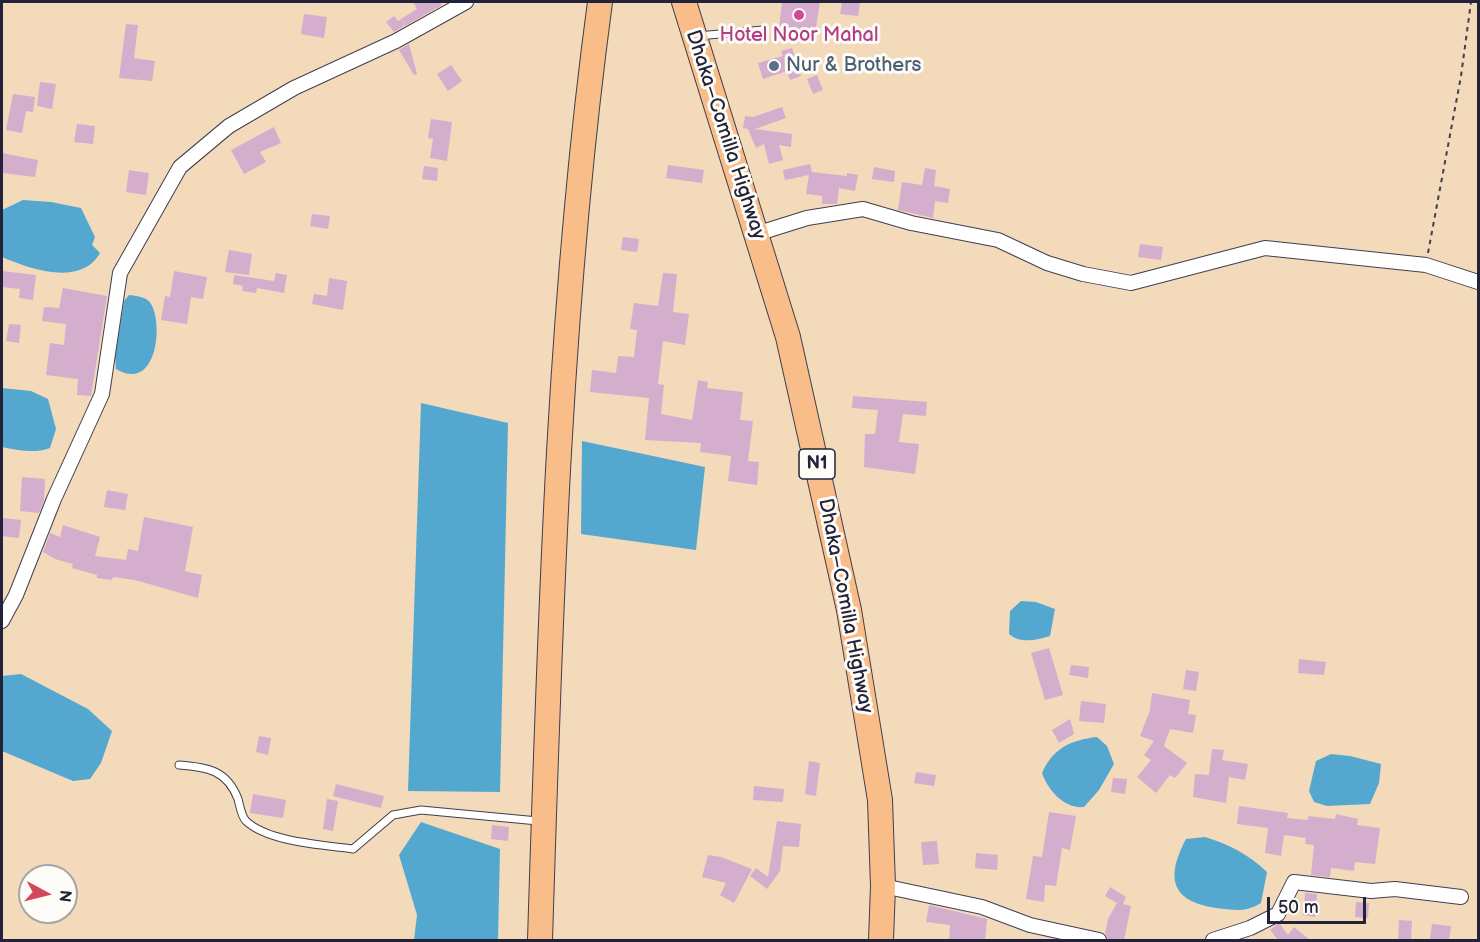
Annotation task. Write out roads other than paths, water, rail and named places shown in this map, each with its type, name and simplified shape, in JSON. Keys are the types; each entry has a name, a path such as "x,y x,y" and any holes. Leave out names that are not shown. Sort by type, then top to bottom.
{"highway":[{"path":"540,940 558,445 585,113 600,2"},
{"name":"Dhaka–Comilla Highway","path":"684,2 788,337 849,610 880,800 883,886 881,940"}],"street":[{"path":"2,621 16,596 54,500 102,394 120,273 180,167 229,126 275,99 396,41 466,2"},
{"path":"756,234 807,218 863,209 911,223 998,240 1047,263 1083,274 1131,283 1265,248 1426,265 1479,282"},
{"path":"1213,940 1250,928 1278,914 1294,882 1371,891 1395,889 1461,897"},
{"path":"883,886 982,908 1030,925 1099,940"}],"lane":[{"path":"693,36 763,30"},
{"path":"178,765 218,771 229,780 244,819 260,830 309,844 354,849 393,815 422,810 544,821"}],"water":[{"path":"23,200 51,202 81,208 95,237 92,245 100,253 81,270 68,272 40,270 2,257 2,210"},
{"path":"129,295 149,301 155,314 157,327 153,354 148,365 140,372 130,374 116,369 115,357 124,301"},
{"path":"2,388 31,391 48,399 56,429 50,448 32,451 2,447"},
{"path":"421,403 508,423 500,792 408,791"},
{"path":"582,441 705,467 696,550 581,534"},
{"path":"1021,601 1036,602 1055,609 1050,636 1023,640 1009,634 1010,611"},
{"path":"21,674 88,709 112,731 101,763 90,779 73,781 2,751 2,676"},
{"path":"1097,737 1107,746 1114,764 1099,790 1084,807 1070,805 1053,792 1042,773 1057,751 1079,740"},
{"path":"1331,754 1381,764 1379,783 1370,804 1327,806 1314,802 1309,791 1316,761"},
{"path":"421,822 500,849 498,940 414,940 417,915 399,855"},
{"path":"1205,837 1238,851 1267,872 1261,903 1244,910 1216,908 1189,900 1181,893 1176,885 1176,865 1186,839"}],"place":[{"name":"Hotel Noor Mahal","path":"799,15"},
{"name":"Nur & Brothers","path":"774,66"}]}
